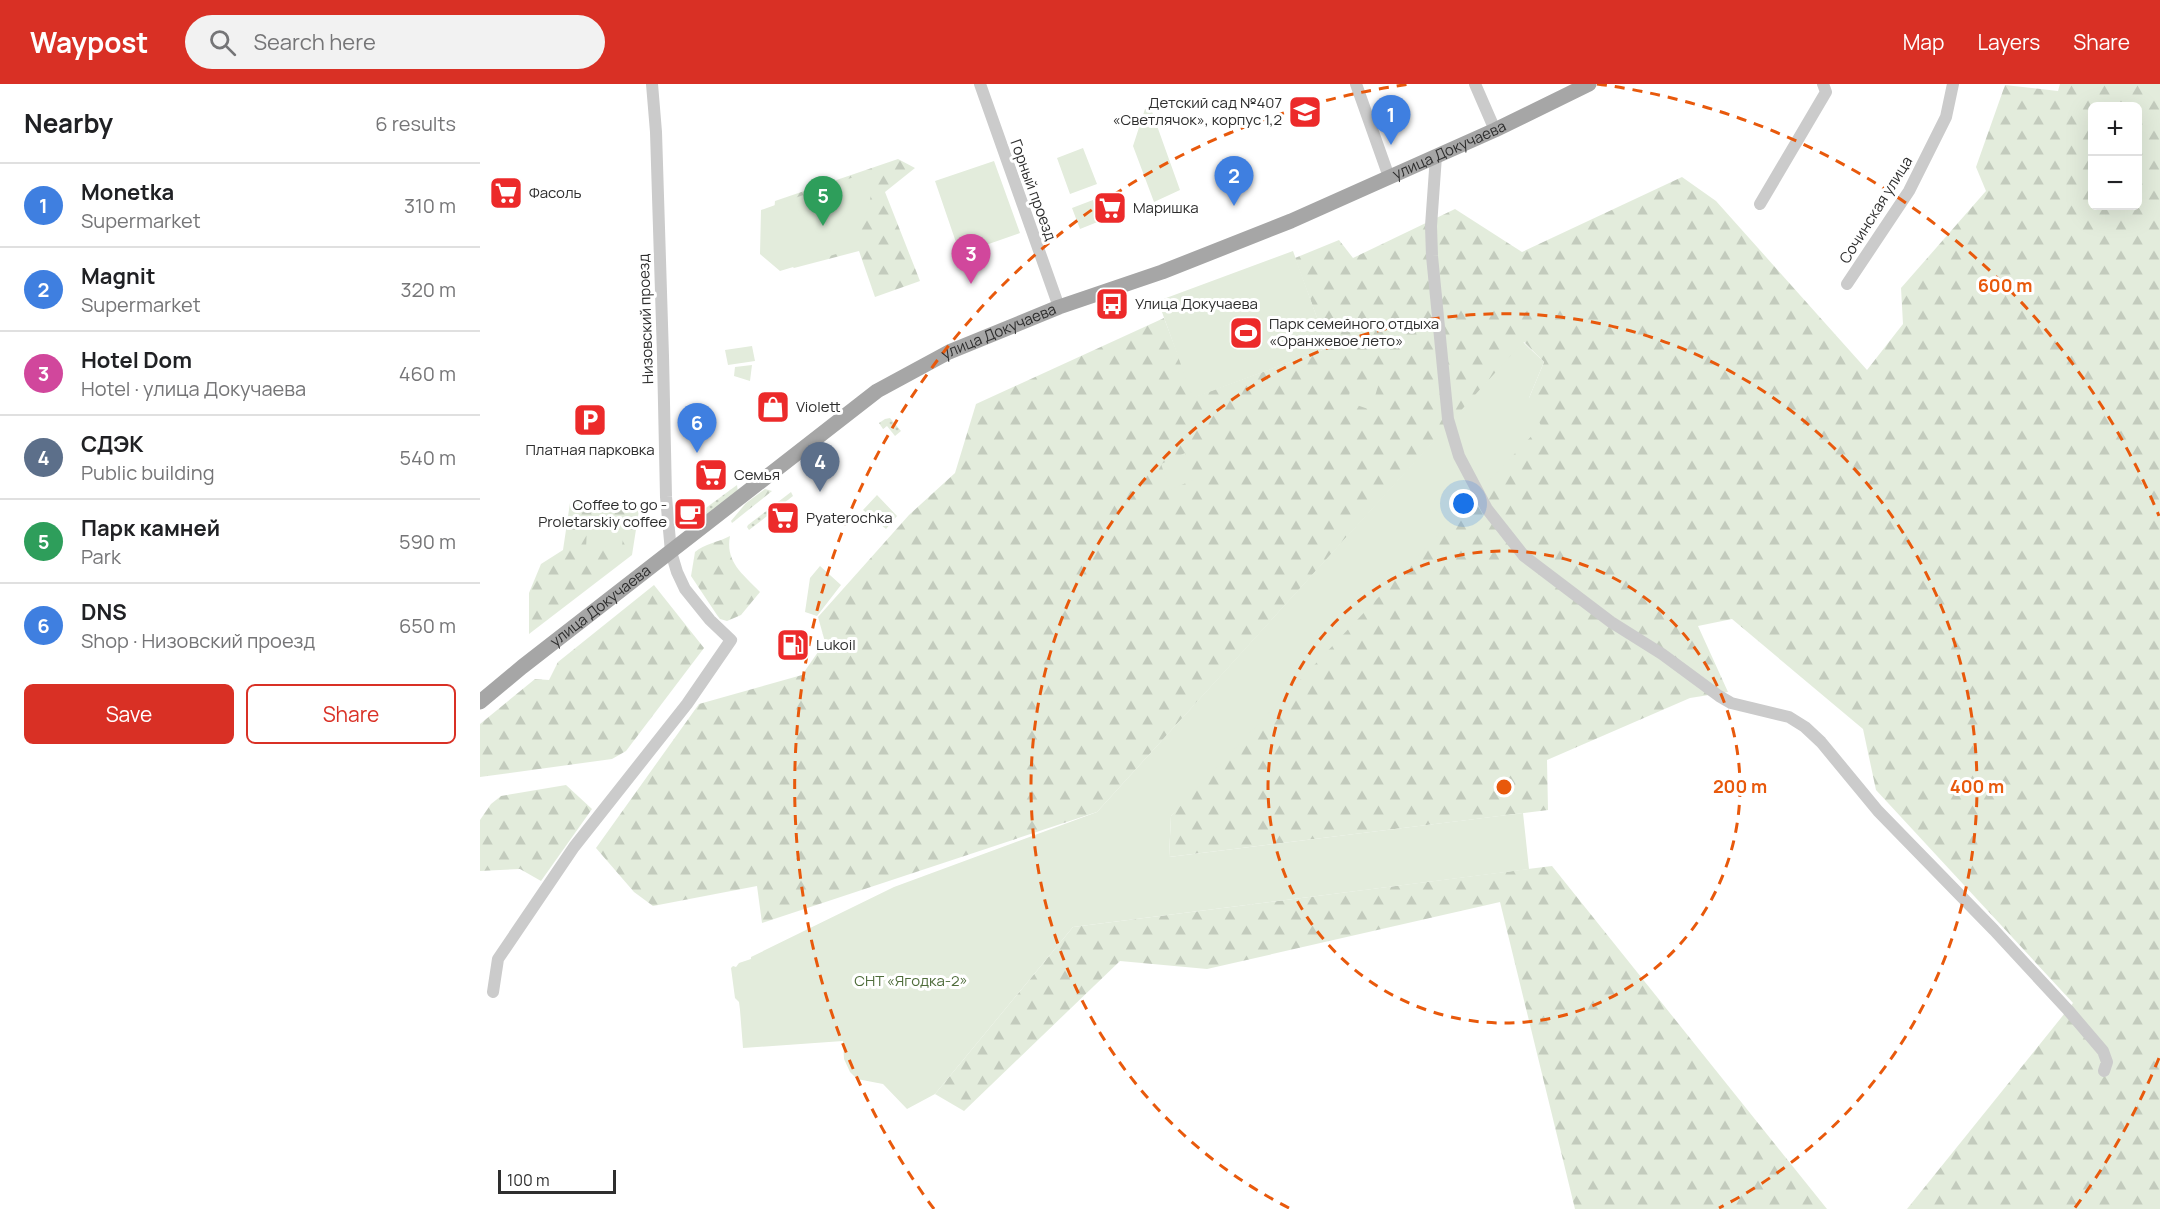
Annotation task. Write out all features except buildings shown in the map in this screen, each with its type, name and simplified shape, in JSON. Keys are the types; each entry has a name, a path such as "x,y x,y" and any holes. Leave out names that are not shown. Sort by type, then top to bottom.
{"main road":[{"name":"улица Докучаева","path":"480,702 522,666 877,391 949,352 1059,307 1162,272 1249,238 1496,130 1589,84"}],"street":[{"name":"Низовский проезд","path":"493,992 498,959 574,848 687,704 731,640 710,620 685,590 671,552 666,497 657,153 652,84"},
{"name":"Горный проезд","path":"980,84 1059,307"},
{"path":"1356,84 1389,177"},
{"path":"1474,84 1496,130"},
{"path":"1760,204 1826,92 1823,84"},
{"name":"Сочинская улица","path":"1847,284 1909,191 1946,117 1953,84"},
{"path":"1436,156 1431,226 1432,256 1448,419 1459,456 1487,509 1524,556 1611,622 1662,654 1731,703 1789,717 1805,727 1821,742 1878,811 1994,930 2075,1018 2103,1051 2107,1062 2104,1071"}],"green space":[{"path":"2060,84 2160,84 2160,1209 1907,1209 2073,1003 1876,790 1863,729 1732,619 1698,626 1728,692 1690,698 1547,760 1548,810 1169,857 1171,816 1529,398 1544,362 1524,342 1097,812 762,923 757,886 653,906 634,892 596,848 699,704 802,675 825,642 818,617 909,515 955,473 976,404 1164,318 1194,397 1328,348 1295,258 1339,240 1353,258 1455,209 1522,252 1682,177 1716,201 1867,370 1903,324 1901,288 1986,191 1976,167 2005,85 2058,91"},
{"path":"1145,109 1151,109 1180,190 1154,202 1133,146"},
{"path":"1083,148 1097,184 1070,194 1057,158"},
{"path":"898,159 915,168 885,192 920,281 875,297 859,251 794,268 771,247 775,201"},
{"path":"994,161 1020,233 960,254 935,181"},
{"path":"879,168 856,248 780,271 760,254 761,210"},
{"path":"1093,200 1100,221 1080,229 1072,208"},
{"name":"Парк семейного отдыха «Оранжевое лето»","path":"1293,251 1328,348 1193,398 1158,301"},
{"name":"СНТ «Ягодка-2»","path":"1523,342 1544,362 1529,398 1541,426 1171,816 1169,857 1523,813 1529,869 1073,927 935,1094 907,1109 883,1084 857,1079 850,1072 844,1059 843,1041 743,1048 739,1002 735,998 731,968 733,966 736,967 739,963 894,887 1097,812"},
{"path":"752,346 755,361 728,365 725,350"},
{"path":"752,365 750,381 734,376 735,367"},
{"path":"1352,379 1378,386 1371,410 1348,402"},
{"path":"890,418 901,431 895,436 887,426 883,429 879,423"},
{"path":"1185,453 1193,480 1170,490 1161,464"},
{"path":"737,485 738,492 702,519 688,521"},
{"path":"765,489 772,491 732,523 731,521 746,503"},
{"path":"791,492 793,496 749,530 748,525"},
{"path":"877,495 897,516 886,529 863,510"},
{"path":"570,503 640,504 632,555 529,634 529,593 541,564 563,550"},
{"path":"587,522 625,523 622,546 586,551"},
{"path":"730,536 730,553 733,560 760,592 741,615 727,621 720,619 691,576 695,552"},
{"path":"820,566 841,585 817,616 805,612 810,578"},
{"path":"654,585 704,648 626,751 612,759 480,777 480,724 535,679 549,680 558,662"},
{"path":"566,785 592,809 541,881 520,869 480,871 480,820 491,804 501,796"},
{"path":"1552,866 1827,1209 1575,1209 1500,902 1207,969 1120,961 964,1111 935,1094 1073,927"}],"place":[{"name":"Детский сад №407 «Светлячок», корпус 1,2","path":"1305,112"},
{"name":"Monetka","path":"1391,145"},
{"name":"Фасоль","path":"506,193"},
{"name":"Magnit","path":"1234,206"},
{"name":"Маришка","path":"1110,208"},
{"name":"Парк камней","path":"823,226"},
{"name":"Hotel Dom","path":"971,284"},
{"name":"Улица Докучаева","path":"1112,304"},
{"name":"Парк семейного отдыха «Оранжевое лето»","path":"1246,333"},
{"name":"Violett","path":"773,407"},
{"name":"Платная парковка","path":"590,420"},
{"name":"DNS","path":"697,453"},
{"name":"Семья","path":"711,475"},
{"name":"СДЭК","path":"820,492"},
{"name":"Coffee to go - Proletarskiy coffee","path":"690,514"},
{"name":"Pyaterochka","path":"783,518"},
{"name":"Lukoil","path":"793,645"}]}
